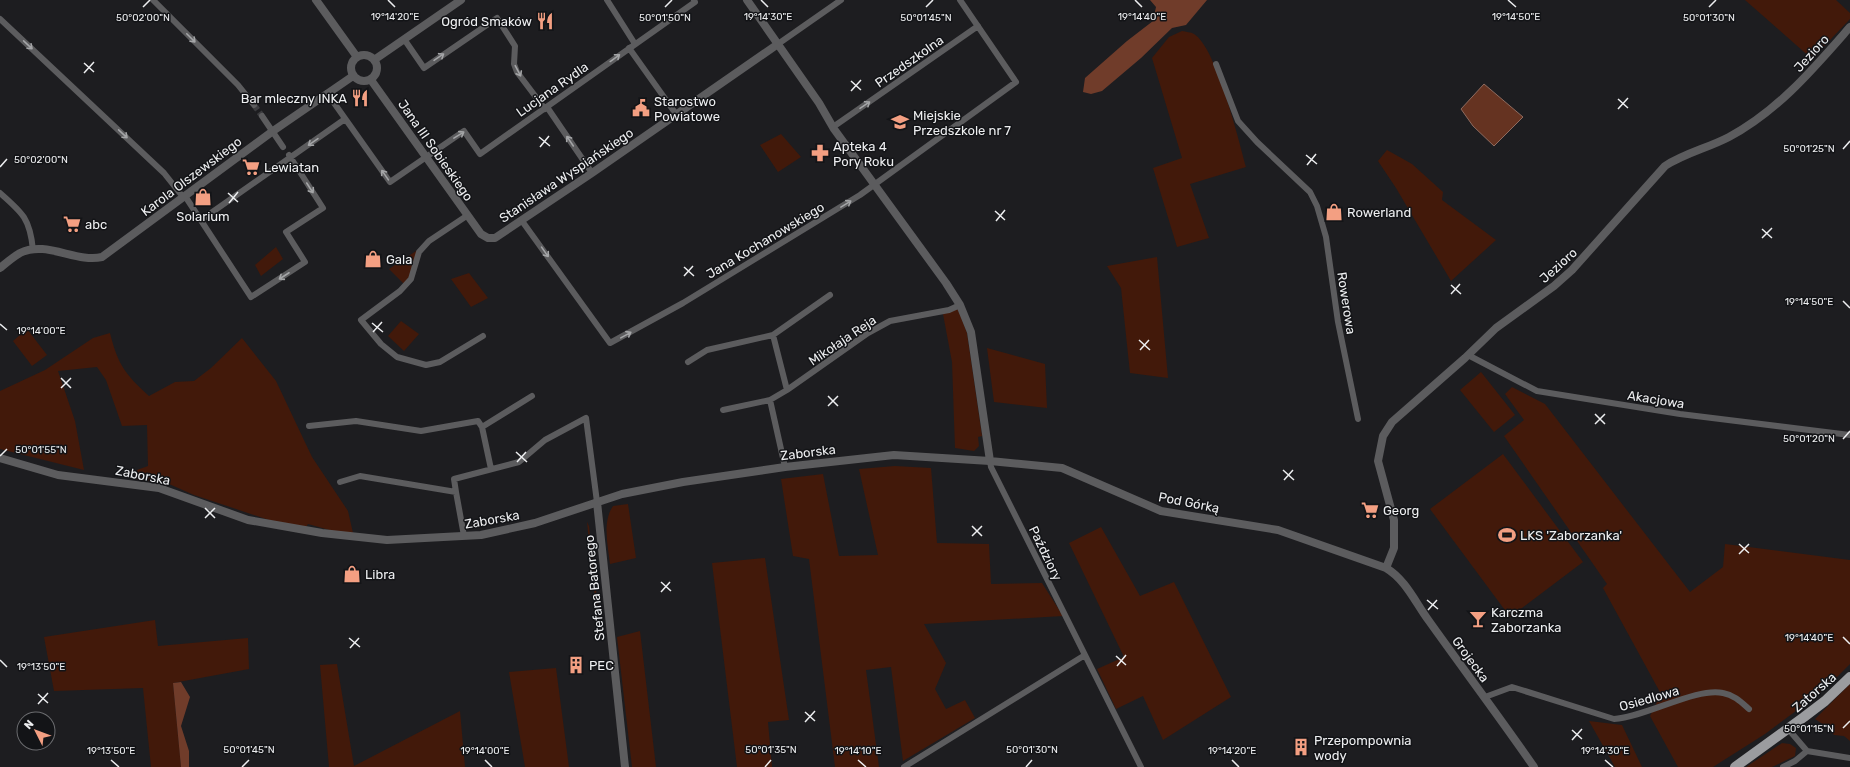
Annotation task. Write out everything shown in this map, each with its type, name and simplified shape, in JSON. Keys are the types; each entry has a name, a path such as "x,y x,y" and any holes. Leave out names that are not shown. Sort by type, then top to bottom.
{"main road":[{"name":"Zatorska","path":"1735,767 1788,730 1825,701 1850,677"}],"street":[{"path":"153,0 238,85 254,105"},
{"path":"316,0 357,57"},
{"path":"374,60 461,0"},
{"path":"607,0 636,44"},
{"name":"Lucjana Rydla","path":"426,156 464,131 480,154 695,2 694,0"},
{"path":"747,0 874,185 946,283 960,306 970,332 990,461"},
{"name":"Stanisława Wyspiańskiego","path":"481,234 488,238 495,238 522,221 841,0"},
{"path":"874,185 1016,82 960,0"},
{"path":"0,18 164,173 184,196 201,220 251,297 305,262 286,232 323,208 290,156"},
{"path":"404,39 424,68 498,18 515,46 514,64 517,72 546,108 592,173"},
{"name":"Przedszkolna","path":"833,126 978,26"},
{"name":"Jezioro","path":"1386,568 1394,548 1394,520 1378,461 1383,436 1392,422 1468,355 1496,328 1554,286 1572,270 1665,166 1674,160 1729,137 1767,113 1800,82 1850,28"},
{"path":"629,48 676,114"},
{"path":"368,56 374,60 377,69 376,74 371,80 362,82 353,76 350,68 353,60 357,57 368,56"},
{"name":"Rowerowa","path":"1216,64 1238,121 1257,142 1310,192 1316,206 1326,237 1338,322 1358,419"},
{"name":"Karola Olszewskiego","path":"33,250 56,251 85,259 102,257 272,131 353,76"},
{"name":"Jana III Sobieskiego","path":"371,80 481,234"},
{"path":"327,94 390,182 426,156"},
{"path":"262,116 283,147"},
{"path":"201,220 290,156 345,119"},
{"name":"Jana Kochanowskiego","path":"522,221 610,344 683,303 874,185"},
{"path":"0,193 24,215 32,235 33,250 20,253 0,268"},
{"path":"468,215 429,241 419,252 411,279 400,291 362,320 381,344 396,357 426,365 440,362 483,336"},
{"path":"688,362 707,350 773,335 830,295"},
{"name":"Mikołaja Reja","path":"723,410 770,400 787,390 868,333 890,321 949,310 960,306"},
{"path":"773,335 787,390"},
{"name":"Akacjowa","path":"1468,355 1537,391 1680,414 1850,435"},
{"path":"482,427 532,396"},
{"path":"770,400 785,467"},
{"path":"464,536 454,479 519,462 545,440 586,418 597,502"},
{"path":"309,426 356,421 421,431 478,421 482,427 491,469"},
{"name":"Zaborska","path":"0,458 58,475 159,488 248,520 322,534 387,540 482,535 535,523 622,494 683,482 785,467 894,455 990,461"},
{"name":"Pod Górką","path":"990,461 1062,468 1161,511 1278,530 1386,568"},
{"name":"Paździory","path":"990,461 991,467 1141,767"},
{"path":"340,482 360,476 456,492"},
{"name":"Stefana Batorego","path":"597,502 625,767"},
{"name":"Grojecka","path":"1386,568 1396,574 1404,583 1429,621 1534,767"},
{"path":"904,767 1084,655"},
{"name":"Osiedlowa","path":"1485,697 1512,687 1614,719 1628,718 1701,694 1716,692 1736,698 1749,709"},
{"path":"1788,730 1807,751 1850,758"},
{"path":"1783,767 1795,762 1807,751"}],"shaded area":[{"path":"1150,0 1207,0 1186,25 1172,28 1141,58 1102,91 1091,94 1083,92 1085,78 1127,41 1153,21 1156,7"},
{"path":"1745,0 1836,0 1850,13 1850,19 1812,59"},
{"path":"1182,31 1194,34 1202,42 1210,57 1226,96 1246,167 1190,184 1209,238 1177,247 1153,168 1182,158 1152,58 1169,37"},
{"path":"1484,84 1523,117 1494,146 1473,126 1461,109"},
{"path":"781,134 801,157 778,172 760,145"},
{"path":"1387,150 1412,164 1443,192 1442,200 1496,240 1451,281 1396,188 1378,161"},
{"path":"425,245 405,285 389,269"},
{"path":"276,247 283,259 261,276 255,265"},
{"path":"1157,257 1168,378 1130,373 1121,288 1107,266"},
{"path":"469,273 488,298 471,307 451,279"},
{"path":"958,309 967,333 982,436 978,437 979,446 974,451 955,448 952,362 943,314"},
{"path":"401,321 419,334 404,351 388,336"},
{"path":"27,329 47,355 32,366 13,341"},
{"path":"110,333 116,353 128,375 149,396 175,382 194,381 211,368 242,338 276,381 312,457 348,511 353,533 333,531 308,524 306,527 269,520 194,495 169,484 135,479 137,470 148,466 147,425 122,426 106,380 97,367 58,371 75,421 84,470 0,449 0,391 45,370 93,338"},
{"path":"987,348 1045,364 1047,408 994,402"},
{"path":"1481,372 1515,415 1494,432 1460,390"},
{"path":"1512,387 1545,404 1690,592 1723,567 1725,544 1850,560 1850,664 1828,686 1804,705 1765,734 1713,767 1678,767 1650,716 1661,694 1603,588 1607,584 1504,436 1524,420 1505,394"},
{"name":"LKS 'Zaborzanka'","path":"1503,454 1583,562 1510,617 1430,509"},
{"path":"895,466 931,468 937,543 989,544 991,584 1042,583 1063,616 924,624 946,663 935,689 946,709 965,700 975,718 903,761 891,667 866,670 879,767 835,767 809,559 793,556 781,479 823,474 839,556 878,555 859,469"},
{"path":"628,504 636,558 610,564 607,542 607,527 610,512 613,506"},
{"path":"587,522 589,526 600,626 598,626"},
{"path":"1101,527 1140,596 1174,582 1231,697 1163,740 1143,696 1116,709 1097,669 1124,657 1069,543"},
{"path":"765,558 789,720 768,722 772,767 737,767 712,563"},
{"path":"155,620 158,646 248,638 249,669 173,683 181,767 151,767 143,688 54,691 44,637"},
{"path":"640,631 656,767 632,767 617,637"},
{"path":"337,664 354,766 460,711 465,767 329,767 320,665"},
{"path":"556,668 569,767 525,767 509,672"},
{"path":"181,682 190,697 181,726 189,751 189,767 181,767 173,683"},
{"path":"1850,684 1850,741 1844,736 1834,735 1827,727 1815,719"},
{"path":"1589,721 1622,725 1642,767 1615,767"},
{"path":"1782,743 1790,744 1796,748 1795,756 1772,767 1746,767"}],"tunnel":[{"path":"254,105 262,116"}],"place":[{"name":"Ogród Smaków","path":"545,21"},
{"name":"Bar mleczny INKA","path":"360,98"},
{"name":"Starostwo Powiatowe","path":"641,108"},
{"name":"Miejskie Przedszkole nr 7","path":"900,122"},
{"name":"Apteka 4 Pory Roku","path":"820,153"},
{"name":"Lewiatan","path":"251,167"},
{"name":"Solarium","path":"203,197"},
{"name":"Rowerland","path":"1334,212"},
{"name":"abc","path":"72,224"},
{"name":"Gala","path":"373,259"},
{"name":"Georg","path":"1370,510"},
{"name":"LKS 'Zaborzanka'","path":"1507,535"},
{"name":"Libra","path":"352,574"},
{"name":"Karczma Zaborzanka","path":"1478,619"},
{"name":"PEC","path":"576,665"},
{"name":"Przepompownia wody","path":"1301,747"}]}
